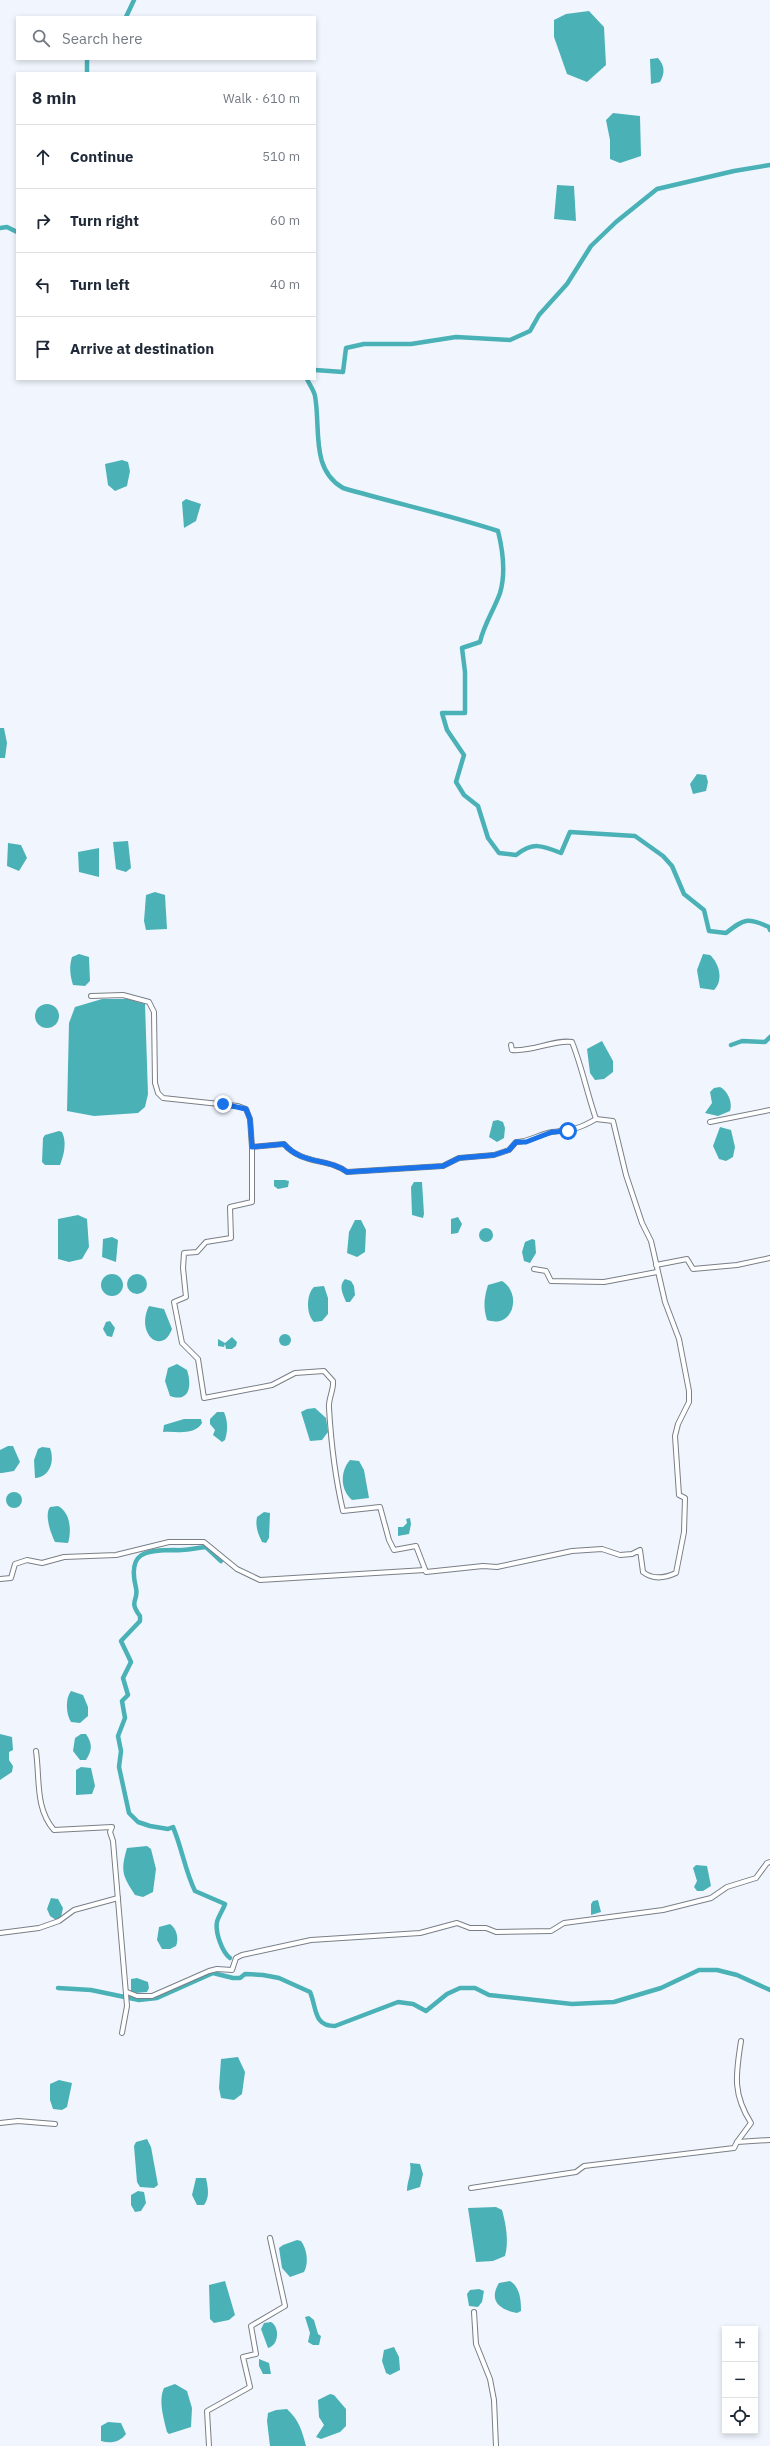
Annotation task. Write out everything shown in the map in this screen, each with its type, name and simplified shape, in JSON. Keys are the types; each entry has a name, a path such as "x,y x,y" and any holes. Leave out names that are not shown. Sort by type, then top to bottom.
{"street":[{"path":"91,996 123,995 149,1002 154,1012 155,1083 158,1093 163,1098 182,1101 214,1102 246,1109 250,1119 252,1147 252,1202 230,1208 230,1238 206,1242 196,1252 184,1254 183,1268 186,1297 174,1302 182,1343 198,1359 204,1398 272,1385 295,1374 324,1371 333,1381 334,1391 328,1406 334,1461 343,1511 380,1507 389,1540 394,1550 416,1546 425,1570"},
{"path":"511,1045 512,1050 521,1051 553,1045 563,1040 572,1042 579,1057 584,1085 596,1119"},
{"path":"710,1122 770,1110"},
{"path":"0,1579 11,1578 15,1564 27,1560 42,1563 64,1557 116,1555 169,1542 209,1543 237,1569 260,1580 425,1570 426,1572 483,1566 497,1567 572,1551 602,1549 620,1555 632,1554 640,1550 643,1572 649,1577 666,1578 676,1573 686,1510 685,1498 679,1495 675,1436 678,1424 690,1402 689,1391 679,1339 670,1319 657,1272 651,1241 642,1223 626,1175 613,1121 596,1119 580,1128 552,1132 526,1142 516,1142 509,1150 494,1155 459,1158 443,1166 347,1172 342,1168 322,1164 291,1153 284,1144 252,1147"},
{"path":"656,1265 687,1259 693,1269 710,1268 770,1258"},
{"path":"534,1269 546,1271 551,1281 590,1283 657,1272"},
{"path":"36,1751 40,1781 38,1796 47,1821 54,1830 112,1827 110,1832 113,1841 128,2006 122,2033"},
{"path":"127,1992 137,1996 152,1996 217,1969 232,1970 236,1958 242,1955 310,1940 420,1933 457,1923 470,1928 486,1928 496,1932 551,1930 564,1923 617,1918 671,1908 710,1898 727,1887 756,1878 767,1863 770,1862"},
{"path":"0,1933 39,1928 59,1921 74,1910 118,1898"},
{"path":"471,2188 576,2172 584,2166 734,2148 751,2123 740,2107 736,2079 741,2041"},
{"path":"0,2123 18,2121 55,2124"},
{"path":"737,2142 770,2140"},
{"path":"209,2446 207,2410 250,2387 243,2357 256,2354 251,2326 285,2306 270,2238"},
{"path":"474,2312 476,2344 490,2379 494,2400 496,2446"}],"water":[{"path":"589,11 604,27 606,65 587,82 567,74 554,37 554,20 566,14"},
{"path":"658,58 664,70 663,76 660,82 651,84 650,59"},
{"path":"613,113 640,116 641,156 620,163 610,159 610,140 606,120"},
{"path":"557,185 574,186 576,221 554,219"},
{"path":"122,460 128,462 130,471 127,486 115,491 108,485 105,464"},
{"path":"186,499 201,504 196,521 184,528 182,502"},
{"path":"0,728 4,728 7,743 5,758 0,758"},
{"path":"697,774 706,775 708,782 706,791 693,794 690,784"},
{"path":"128,841 131,868 126,872 116,869 113,842"},
{"path":"8,843 21,845 27,858 19,871 7,866"},
{"path":"99,848 99,877 79,872 78,852"},
{"path":"155,892 165,895 167,929 146,930 144,921 146,895"},
{"path":"79,954 89,957 90,981 85,986 73,985 71,978 70,967 72,957"},
{"path":"703,954 710,955 718,967 720,977 714,990 700,988 697,970"},
{"path":"102,999 128,999 145,1004 148,1094 145,1107 138,1113 94,1116 67,1111 69,1023 75,1007"},
{"path":"47,1004 55,1008 59,1016 55,1024 47,1028 39,1024 35,1016 39,1008"},
{"path":"602,1041 613,1061 613,1072 604,1079 595,1080 590,1073 587,1049"},
{"path":"720,1087 725,1091 729,1098 731,1104 730,1111 718,1116 705,1113 712,1103 710,1092 714,1088"},
{"path":"498,1120 503,1122 505,1128 504,1138 497,1142 489,1137 493,1121"},
{"path":"720,1127 731,1130 735,1147 733,1157 726,1161 719,1159 713,1146"},
{"path":"59,1131 62,1132 64,1136 65,1144 60,1165 45,1165 42,1162 43,1138 45,1135"},
{"path":"274,1180 289,1181 288,1187 278,1189 274,1186"},
{"path":"414,1182 422,1182 423,1218 412,1215 411,1187"},
{"path":"78,1215 87,1219 89,1247 82,1259 69,1262 58,1259 58,1219"},
{"path":"458,1217 462,1224 458,1233 451,1234 451,1219"},
{"path":"355,1220 361,1220 366,1230 365,1252 357,1257 347,1253 349,1232"},
{"path":"486,1228 491,1230 493,1235 491,1240 486,1242 481,1240 479,1235 481,1230"},
{"path":"112,1237 118,1240 116,1262 102,1257 103,1239"},
{"path":"532,1239 535,1240 536,1253 530,1263 524,1261 522,1252 525,1242"},
{"path":"112,1274 120,1277 123,1285 120,1293 112,1296 104,1293 101,1285 104,1277"},
{"path":"133,1274 141,1274 147,1280 147,1288 141,1294 133,1294 127,1288 127,1280"},
{"path":"345,1279 351,1281 354,1286 355,1295 350,1302 346,1302 341,1287"},
{"path":"502,1281 508,1286 512,1293 512,1308 509,1315 504,1319 496,1321 487,1320 484,1302 488,1285"},
{"path":"324,1286 328,1298 328,1314 322,1321 314,1322 311,1319 308,1310 308,1299 311,1290 314,1287"},
{"path":"149,1306 164,1309 172,1329 168,1337 162,1341 157,1341 147,1333 145,1325"},
{"path":"110,1321 115,1328 112,1337 107,1336 103,1329 106,1322"},
{"path":"283,1334 287,1334 291,1340 287,1346 283,1346 279,1342 279,1338"},
{"path":"232,1337 237,1342 236,1346 232,1349 226,1349 225,1344 224,1347 218,1346 218,1339 225,1343"},
{"path":"177,1364 187,1370 189,1376 189,1387 185,1395 177,1398 170,1396 165,1381 168,1368"},
{"path":"315,1408 326,1418 328,1432 322,1440 310,1441 301,1412 307,1409"},
{"path":"217,1412 224,1412 227,1422 226,1437 222,1442 213,1435 215,1430 210,1424 210,1419"},
{"path":"184,1419 201,1419 202,1423 199,1427 190,1431 163,1432 164,1425"},
{"path":"8,1446 13,1446 20,1462 14,1471 0,1473 0,1450"},
{"path":"42,1447 50,1448 52,1458 50,1468 44,1475 35,1478 34,1460 38,1449"},
{"path":"350,1460 359,1461 364,1470 369,1498 352,1500 345,1491 343,1486 343,1475 344,1469"},
{"path":"14,1492 20,1494 22,1500 20,1506 14,1508 8,1506 6,1500 8,1494"},
{"path":"58,1506 65,1512 69,1522 70,1533 68,1543 55,1542 50,1530 48,1510 50,1507"},
{"path":"264,1512 270,1513 269,1538 266,1543 262,1542 256,1524 257,1517"},
{"path":"410,1518 411,1524 409,1534 398,1536 398,1527 403,1527 407,1523 406,1519"},
{"path":"71,1691 83,1695 88,1707 88,1716 80,1723 71,1722 68,1715 67,1702"},
{"path":"0,1734 12,1737 13,1750 9,1752 9,1760 13,1766 12,1772 0,1780"},
{"path":"81,1734 86,1734 91,1744 90,1753 86,1760 80,1760 73,1751 75,1738"},
{"path":"81,1767 91,1768 95,1786 92,1794 76,1795 76,1770"},
{"path":"147,1846 151,1849 156,1869 153,1892 143,1897 135,1895 125,1878 123,1868 127,1848"},
{"path":"696,1865 707,1866 711,1886 703,1891 697,1891 694,1887 697,1881 693,1868"},
{"path":"51,1898 58,1899 63,1908 61,1917 56,1920 50,1916 47,1909"},
{"path":"598,1900 601,1912 591,1915 591,1904 593,1901"},
{"path":"170,1924 176,1931 177,1943 176,1946 170,1949 162,1949 157,1940 159,1927"},
{"path":"137,1978 148,1982 149,1988 147,1992 135,1993 131,1991 131,1979"},
{"path":"238,2057 245,2072 242,2094 234,2100 221,2098 219,2088 221,2059"},
{"path":"59,2080 72,2083 67,2107 62,2110 53,2109 50,2100 50,2084"},
{"path":"147,2139 151,2147 158,2185 154,2188 140,2187 137,2182 134,2146 136,2142"},
{"path":"410,2163 420,2164 423,2174 420,2187 407,2191 410,2171"},
{"path":"196,2178 206,2178 208,2196 204,2205 197,2205 192,2195"},
{"path":"138,2191 144,2192 146,2203 141,2211 135,2212 131,2205 131,2195"},
{"path":"496,2207 502,2210 505,2221 507,2239 505,2256 493,2261 476,2262 468,2208"},
{"path":"297,2240 301,2241 305,2248 307,2256 306,2268 304,2272 290,2277 282,2268 279,2248"},
{"path":"225,2281 235,2315 229,2320 214,2323 210,2319 209,2285"},
{"path":"510,2281 518,2290 520,2298 521,2311 517,2313 505,2310 495,2300 496,2289 499,2283"},
{"path":"479,2289 484,2291 482,2302 478,2307 469,2306 467,2294 470,2290"},
{"path":"309,2316 314,2320 318,2334 321,2336 319,2345 313,2345 308,2342 310,2333 305,2317"},
{"path":"271,2322 276,2328 277,2336 272,2346 268,2348 261,2329 264,2323"},
{"path":"394,2347 399,2357 400,2370 390,2375 386,2373 382,2361 384,2350"},
{"path":"259,2359 269,2363 271,2374 263,2374 259,2366"},
{"path":"175,2384 187,2391 192,2408 191,2427 169,2434 167,2432 163,2416 162,2393 164,2388"},
{"path":"330,2394 334,2395 346,2409 346,2426 340,2432 321,2439 316,2437 324,2425 319,2417 318,2400"},
{"path":"287,2409 300,2426 306,2446 270,2446 267,2421 268,2413 276,2410"},
{"path":"108,2422 121,2423 126,2434 115,2442 101,2441 101,2426"}],"waterway":[{"path":"126,16 134,0"},
{"path":"87,60 87,72"},
{"path":"316,370 343,372 346,348 364,344 411,344 456,337 510,340 530,331 539,315 567,284 591,246 616,222 657,189 734,171 770,165"},
{"path":"0,228 7,227 16,232"},
{"path":"308,380 315,396 321,459 333,480 343,488 498,531 503,562 503,578 500,593 484,629 480,642 462,648 465,672 465,713 442,713 447,730 464,755 456,782 464,795 478,806 488,838 499,853 516,855 527,848 537,846 561,853 570,832 635,836 663,856 672,866 684,894 704,910 709,931 726,933 737,925 746,921 756,922 769,927 770,930"},
{"path":"731,1045 742,1041 765,1042 770,1037"},
{"path":"221,1561 206,1547 155,1551 147,1553 136,1560 134,1576 137,1592 134,1604 140,1616 140,1621 121,1641 131,1662 123,1678 128,1695 122,1701 125,1718 118,1736 121,1751 119,1767 129,1813 138,1822 150,1826 168,1829 173,1827 195,1891 225,1904 218,1920 217,1931 222,1947 230,1958"},
{"path":"58,1988 91,1990 139,2000 157,1998 213,1973 233,1978 240,1978 245,1974 263,1975 279,1978 310,1992 319,2019 323,2023 335,2026 398,2002 413,2004 426,2011 447,1994 460,1988 475,1988 489,1995 572,2004 614,2002 661,1988 699,1970 717,1970 737,1975 770,1990"}],"route":[{"path":"223,1104 238,1106 246,1109 250,1119 249,1126 252,1137 252,1147 284,1144 291,1153 322,1164 342,1168 347,1172 368,1171 383,1168 443,1166 459,1158 494,1155 509,1150 516,1142 526,1142 532,1138 552,1132 568,1131"}]}
